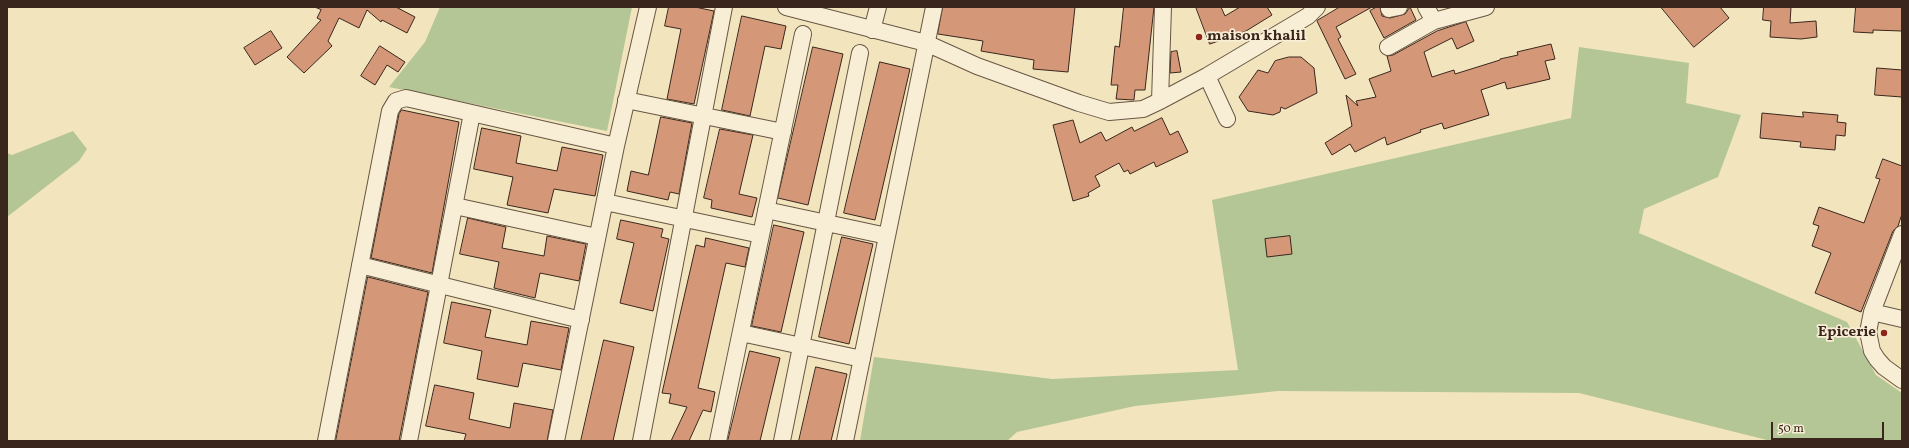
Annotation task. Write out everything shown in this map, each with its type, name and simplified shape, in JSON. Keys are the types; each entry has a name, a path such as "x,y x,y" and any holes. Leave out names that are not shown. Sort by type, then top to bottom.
{"street":[{"path":"556,441 616,146 648,7"},
{"path":"641,441 724,7"},
{"path":"786,7 926,43 977,66 1079,103 1109,112 1143,109 1207,76 1308,16 1317,7"},
{"path":"872,30 878,7"},
{"path":"845,441 934,7"},
{"path":"1160,100 1163,7"},
{"path":"1388,47 1430,14 1486,7"},
{"path":"718,441 803,34"},
{"path":"782,441 860,53"},
{"path":"1207,76 1227,119"},
{"path":"326,441 392,105 396,101 406,98 616,146"},
{"path":"626,100 783,132"},
{"path":"409,441 472,113"},
{"path":"605,202 761,235"},
{"path":"455,206 597,238"},
{"path":"766,210 887,236"},
{"path":"1902,234 1872,312 1868,332 1872,351 1884,367 1902,380"},
{"path":"360,265 581,320"},
{"path":"1872,312 1902,319"},
{"path":"741,333 862,359"}],"green space":[{"path":"440,7 632,7 607,131 389,87 425,42"},
{"path":"1579,47 1689,63 1686,103 1741,115 1718,177 1644,209 1639,233 1847,322 1876,375 1902,393 1902,441 1771,441 1579,393 1278,391 1135,406 1017,432 1007,441 860,441 874,357 1052,379 1238,370 1212,200 1571,118"},
{"path":"73,131 87,149 79,161 7,217 7,153 12,155"}],"building":[{"path":"315,7 396,7 415,17 407,33 382,20 381,22 367,10 359,28 339,18 328,41 332,46 304,73 287,57 321,20 317,18 321,10"},
{"path":"669,7 695,7 714,11 694,104 667,99 681,29 665,26"},
{"path":"943,7 1075,7 1068,72 1033,69 1034,60 981,51 983,41 938,34"},
{"path":"1124,7 1154,7 1145,90 1135,90 1134,100 1116,99 1118,85 1111,85 1115,46 1119,47"},
{"path":"1196,7 1221,7 1225,16 1240,7 1267,7 1272,15 1246,31 1210,44"},
{"path":"1340,7 1372,7 1336,27 1341,37 1338,39 1356,74 1345,79 1317,21"},
{"path":"1380,7 1382,16 1390,18 1405,14 1410,7 1416,20 1384,38 1370,11"},
{"path":"1661,7 1720,7 1729,18 1694,47"},
{"path":"1764,7 1791,7 1790,23 1816,21 1817,37 1801,39 1770,37 1771,21 1763,20"},
{"path":"1856,7 1902,7 1902,31 1873,30 1873,33 1854,32"},
{"path":"742,16 786,26 781,49 765,46 750,116 722,110"},
{"path":"1466,22 1474,41 1457,49 1452,38 1424,52 1432,77 1454,70 1455,74 1500,59 1518,55 1517,52 1551,44 1555,59 1545,61 1550,79 1507,89 1505,82 1481,90 1489,115 1444,129 1442,123 1420,130 1421,132 1387,145 1385,137 1355,152 1350,144 1332,155 1325,143 1352,126 1346,95 1358,106 1356,101 1376,97 1369,79 1391,71 1387,56 1393,55 1437,31"},
{"path":"271,31 282,48 255,65 244,48"},
{"path":"380,46 405,62 398,72 387,65 375,85 361,76"},
{"path":"813,47 843,54 808,205 778,198"},
{"path":"1177,51 1181,72 1170,73 1171,52"},
{"path":"1289,57 1301,57 1314,68 1317,93 1285,109 1281,107 1280,112 1273,115 1248,111 1239,97 1258,70 1268,73 1275,61"},
{"path":"880,62 910,69 875,220 844,213"},
{"path":"1877,68 1902,70 1902,97 1875,95"},
{"path":"402,110 459,122 432,273 371,258 399,114"},
{"path":"1803,112 1838,115 1837,122 1846,123 1845,136 1836,135 1835,150 1800,147 1801,142 1760,138 1762,113 1803,117"},
{"path":"661,117 692,123 679,194 670,192 668,200 627,191 631,171 648,175"},
{"path":"1162,118 1170,135 1178,131 1188,152 1156,167 1154,162 1130,174 1128,170 1124,172 1119,163 1095,176 1100,186 1088,193 1089,196 1073,201 1053,125 1073,120 1080,143 1101,132 1106,141 1132,127 1134,131"},
{"path":"482,128 521,136 516,163 557,171 562,147 603,155 595,196 554,189 548,213 507,205 513,177 474,169"},
{"path":"720,129 753,135 739,194 757,198 752,217 711,208 712,200 704,198"},
{"path":"1883,159 1902,166 1902,214 1898,226 1893,231 1861,312 1815,293 1831,253 1812,246 1819,226 1813,224 1819,207 1864,223 1880,179 1876,178"},
{"path":"468,218 506,227 502,248 544,256 547,236 586,244 579,281 540,273 535,298 494,288 499,262 460,254"},
{"path":"621,220 663,229 661,237 669,239 653,311 620,303 634,243 617,239"},
{"path":"774,225 804,232 781,332 752,326"},
{"path":"1290,236 1292,254 1267,257 1265,239"},
{"path":"842,237 873,244 849,344 819,337"},
{"path":"706,238 749,248 745,267 726,263 698,388 715,392 711,412 703,410 689,441 671,441 687,407 669,403 671,394 662,393 696,245 704,247"},
{"path":"368,277 428,292 402,426 399,441 336,441"},
{"path":"452,302 491,310 485,337 527,345 531,321 569,328 561,370 523,363 518,387 477,379 482,351 444,343"},
{"path":"604,340 634,347 613,441 581,441"},
{"path":"750,351 780,358 760,441 728,441"},
{"path":"816,367 847,374 831,441 799,441"},
{"path":"435,385 474,393 469,419 510,428 514,403 553,410 547,441 464,441 466,434 426,426"}],"place":[{"name":"maison khalil","path":"1199,37"},
{"name":"Epicerie","path":"1884,333"}]}
